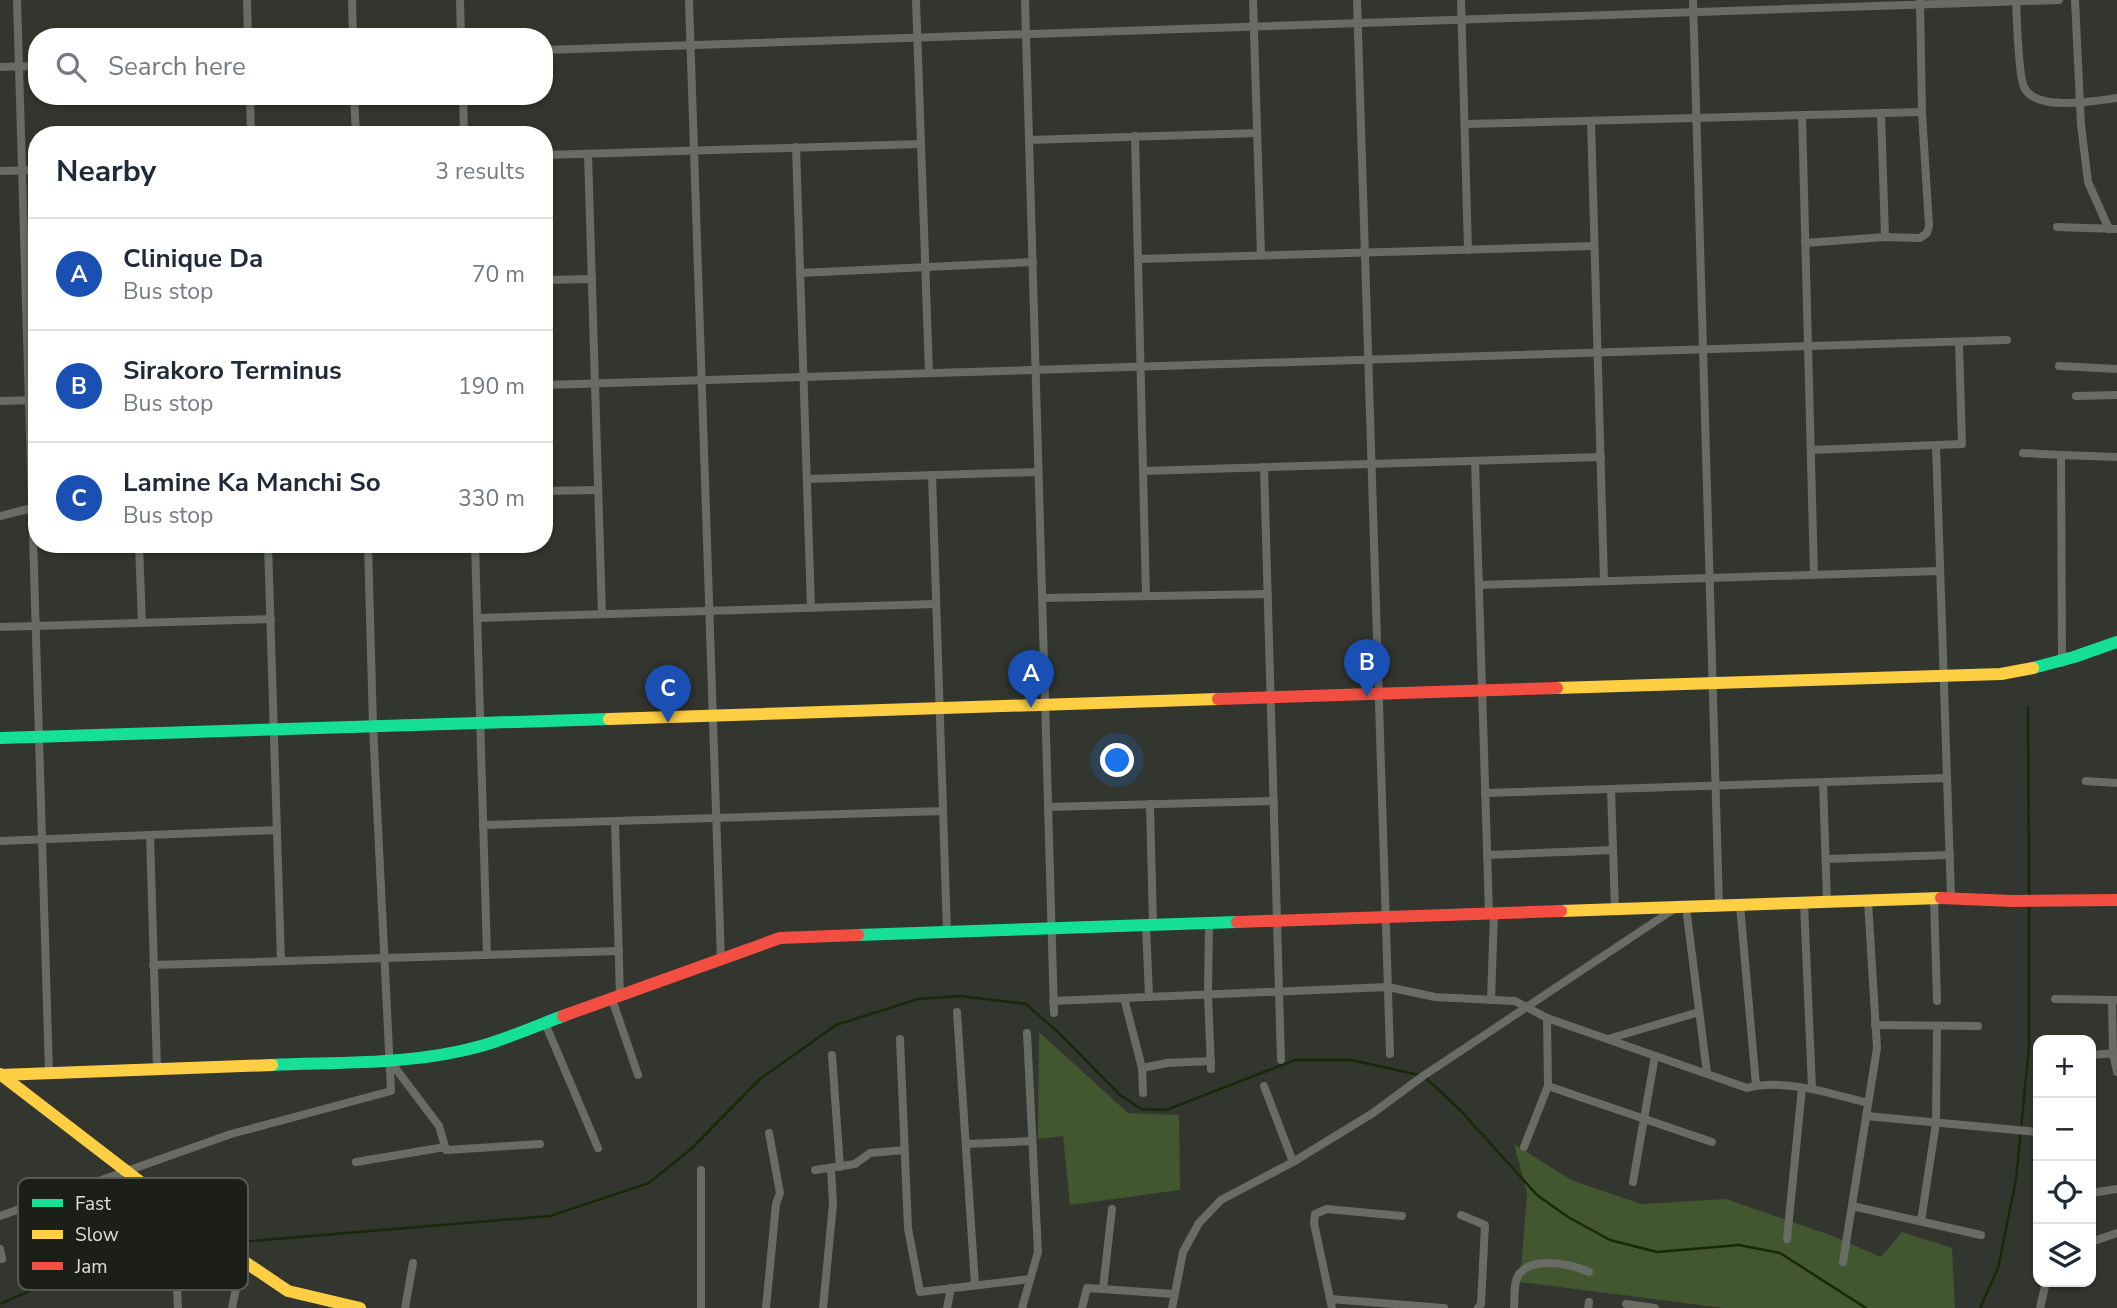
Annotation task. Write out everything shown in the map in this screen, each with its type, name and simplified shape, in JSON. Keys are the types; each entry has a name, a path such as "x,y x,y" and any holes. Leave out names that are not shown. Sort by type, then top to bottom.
{"street":[{"path":"17,0 28,295"},
{"path":"247,0 248,28"},
{"path":"352,0 353,28"},
{"path":"460,0 461,28"},
{"path":"689,0 721,961"},
{"path":"916,0 929,373"},
{"path":"1025,0 1054,1013"},
{"path":"1253,0 1261,256"},
{"path":"1357,0 1390,1054"},
{"path":"1461,0 1468,250"},
{"path":"1693,0 1719,906"},
{"path":"553,50 1694,12 1920,2 2059,0"},
{"path":"2075,0 2080,102 2088,182 2113,229"},
{"path":"2016,1 2023,86 2033,97 2045,102 2117,99"},
{"path":"1805,243 1885,237 1920,238 1927,233 1929,226 1922,112 1920,2"},
{"path":"0,68 28,66"},
{"path":"250,105 251,126"},
{"path":"355,105 356,126"},
{"path":"463,105 464,126"},
{"path":"1465,124 1922,112"},
{"path":"1881,113 1885,237"},
{"path":"1802,115 1814,575"},
{"path":"1591,121 1604,581"},
{"path":"1029,140 1257,133"},
{"path":"1135,136 1146,596"},
{"path":"553,155 921,144"},
{"path":"796,147 811,608"},
{"path":"588,154 602,614"},
{"path":"0,171 28,170"},
{"path":"2057,227 2113,229"},
{"path":"1138,259 1594,246"},
{"path":"800,273 1033,262"},
{"path":"553,280 592,279"},
{"path":"553,385 2007,340"},
{"path":"1811,450 1962,444 1959,342"},
{"path":"2059,366 2117,369"},
{"path":"2076,396 2117,395"},
{"path":"0,401 28,400"},
{"path":"1936,445 1951,898"},
{"path":"2023,453 2117,457"},
{"path":"2061,455 2062,663"},
{"path":"1143,471 1601,457"},
{"path":"1475,461 1491,914 1491,1000"},
{"path":"1264,467 1281,1060"},
{"path":"807,479 1038,472"},
{"path":"932,475 947,932"},
{"path":"553,491 598,490"},
{"path":"0,516 28,509"},
{"path":"34,553 49,1073"},
{"path":"139,553 142,623"},
{"path":"268,553 281,961"},
{"path":"107,1178 231,1134 391,1091 373,726 368,553"},
{"path":"475,553 487,954"},
{"path":"1479,585 1940,571"},
{"path":"1042,598 1268,594"},
{"path":"477,618 936,604"},
{"path":"0,627 271,619"},
{"path":"0,738 2001,674 2062,663 2089,655 2117,642"},
{"path":"1485,793 1947,778"},
{"path":"2085,781 2117,783"},
{"path":"1823,782 1827,902"},
{"path":"1611,789 1615,909"},
{"path":"1048,807 1274,801"},
{"path":"1149,997 1150,804"},
{"path":"483,825 943,811"},
{"path":"615,821 619,951 616,998 638,1074"},
{"path":"0,841 277,830"},
{"path":"150,835 157,1069"},
{"path":"1487,856 1613,850"},
{"path":"1826,859 1950,855"},
{"path":"0,1074 390,1060 430,1056 481,1046 780,938 1934,898 2012,901 2117,900"},
{"path":"1934,898 1937,1002"},
{"path":"1843,1262 1877,1048 1868,901"},
{"path":"1804,903 1812,1088"},
{"path":"1740,905 1756,1085"},
{"path":"1171,1308 1183,1252 1199,1223 1221,1200 1293,1162 1373,1113 1527,1006 1681,907"},
{"path":"1681,907 1707,1073"},
{"path":"1142,1068 1167,1063 1211,1065 1209,923"},
{"path":"153,965 619,951"},
{"path":"1053,1001 1388,987 1435,997 1515,1002 1547,1017 1747,1087 1756,1085 1812,1088 1868,1103"},
{"path":"1124,998 1142,1068 1143,1093"},
{"path":"2056,999 2114,1000 2117,1072"},
{"path":"957,1012 975,1285"},
{"path":"1608,1039 1699,1012"},
{"path":"1524,1147 1548,1086 1547,1017"},
{"path":"545,1023 598,1148"},
{"path":"1875,1025 1978,1026"},
{"path":"1920,1221 1936,1122 1937,1026"},
{"path":"1022,1308 1038,1252 1027,1033"},
{"path":"900,1039 908,1228 920,1292 1030,1279"},
{"path":"2096,1055 2115,1053"},
{"path":"823,1308 835,1167 832,1055"},
{"path":"1633,1182 1655,1056"},
{"path":"390,1060 439,1126 446,1150 540,1144"},
{"path":"0,1074 136,1178"},
{"path":"1264,1086 1293,1162"},
{"path":"1548,1086 1712,1142"},
{"path":"1787,1239 1802,1087"},
{"path":"1866,1116 2033,1132"},
{"path":"766,1308 779,1193 769,1133"},
{"path":"966,1144 1032,1140"},
{"path":"356,1162 445,1147"},
{"path":"815,1170 855,1164 870,1153 904,1150"},
{"path":"701,1170 701,1308"},
{"path":"2096,1192 2117,1189"},
{"path":"1852,1206 1980,1235"},
{"path":"1103,1289 1112,1209"},
{"path":"1402,1216 1327,1209 1315,1214 1314,1223 1331,1303 1444,1308"},
{"path":"0,1216 18,1210"},
{"path":"1461,1215 1485,1225 1481,1304 1478,1308"},
{"path":"2096,1240 2117,1233"},
{"path":"0,1250 2,1259"},
{"path":"405,1308 413,1263"},
{"path":"1514,1308 1519,1273 1527,1269 1539,1264 1558,1263 1576,1266 1589,1272"},
{"path":"248,1264 288,1291 360,1308"},
{"path":"2040,1308 2045,1287"},
{"path":"947,1308 951,1288"},
{"path":"1082,1308 1087,1288 1174,1294"},
{"path":"177,1290 178,1308"},
{"path":"232,1308 236,1290"},
{"path":"1626,1304 1655,1308"}],"green space":[{"path":"1039,1032 1128,1113 1179,1115 1180,1190 1070,1205 1063,1136 1038,1139"},
{"path":"1514,1144 1571,1180 1641,1204 1726,1199 1830,1235 1881,1257 1902,1232 1952,1248 1955,1308 1724,1308 1520,1282 1527,1193"}],"waterway":[{"path":"2028,708 2029,897"},
{"path":"1980,1308 1998,1268 2016,1180 2029,1047 2029,904"},
{"path":"248,1241 550,1216 649,1183 691,1149 760,1079 836,1025 918,999 960,996 1026,1004 1059,1033 1120,1095 1141,1109 1166,1110 1295,1060 1351,1060 1419,1075"},
{"path":"1425,1077 1461,1111 1537,1195 1568,1217 1610,1240 1657,1252 1739,1245 1780,1253 1866,1308"},
{"path":"0,1304 31,1290"}],"traffic: fast":[{"path":"2033,668 2117,642"},
{"path":"0,738 609,719"},
{"path":"858,935 1237,922"},
{"path":"272,1065 377,1062 430,1057 491,1043 563,1016"}],"traffic: slow":[{"path":"1557,688 2001,674 2033,668"},
{"path":"609,719 1218,699"},
{"path":"1561,911 1941,898"},
{"path":"0,1075 272,1065"},
{"path":"0,1074 135,1178"},
{"path":"248,1264 288,1291 360,1308"}],"traffic: jam":[{"path":"1218,699 1557,688"},
{"path":"1941,898 2012,901 2117,900"},
{"path":"1237,922 1561,911"},
{"path":"563,1016 780,938 858,935"}],"place":[{"name":"Sirakoro Terminus","path":"1367,697"},
{"name":"Clinique Da","path":"1031,708"},
{"name":"Lamine Ka Manchi So","path":"668,723"}]}
